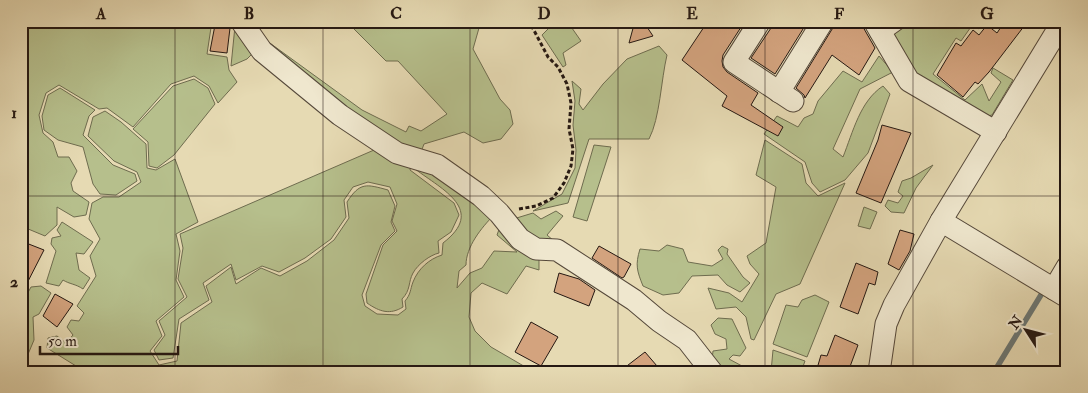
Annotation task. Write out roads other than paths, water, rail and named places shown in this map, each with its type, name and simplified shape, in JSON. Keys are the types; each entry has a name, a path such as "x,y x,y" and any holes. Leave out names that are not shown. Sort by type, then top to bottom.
{"street":[{"path":"242,21 262,51 340,115 396,153 437,164 481,196 499,213 520,239 536,248 557,250 634,300 658,321 687,340 712,372"},
{"path":"760,21 734,62 786,96 823,21"},
{"path":"880,372 886,324 894,305 941,221 1063,21"},
{"path":"882,24 908,81 996,132"},
{"path":"941,221 1053,289 1067,267"}],"waterway":[{"path":"994,372 1046,289"}]}
